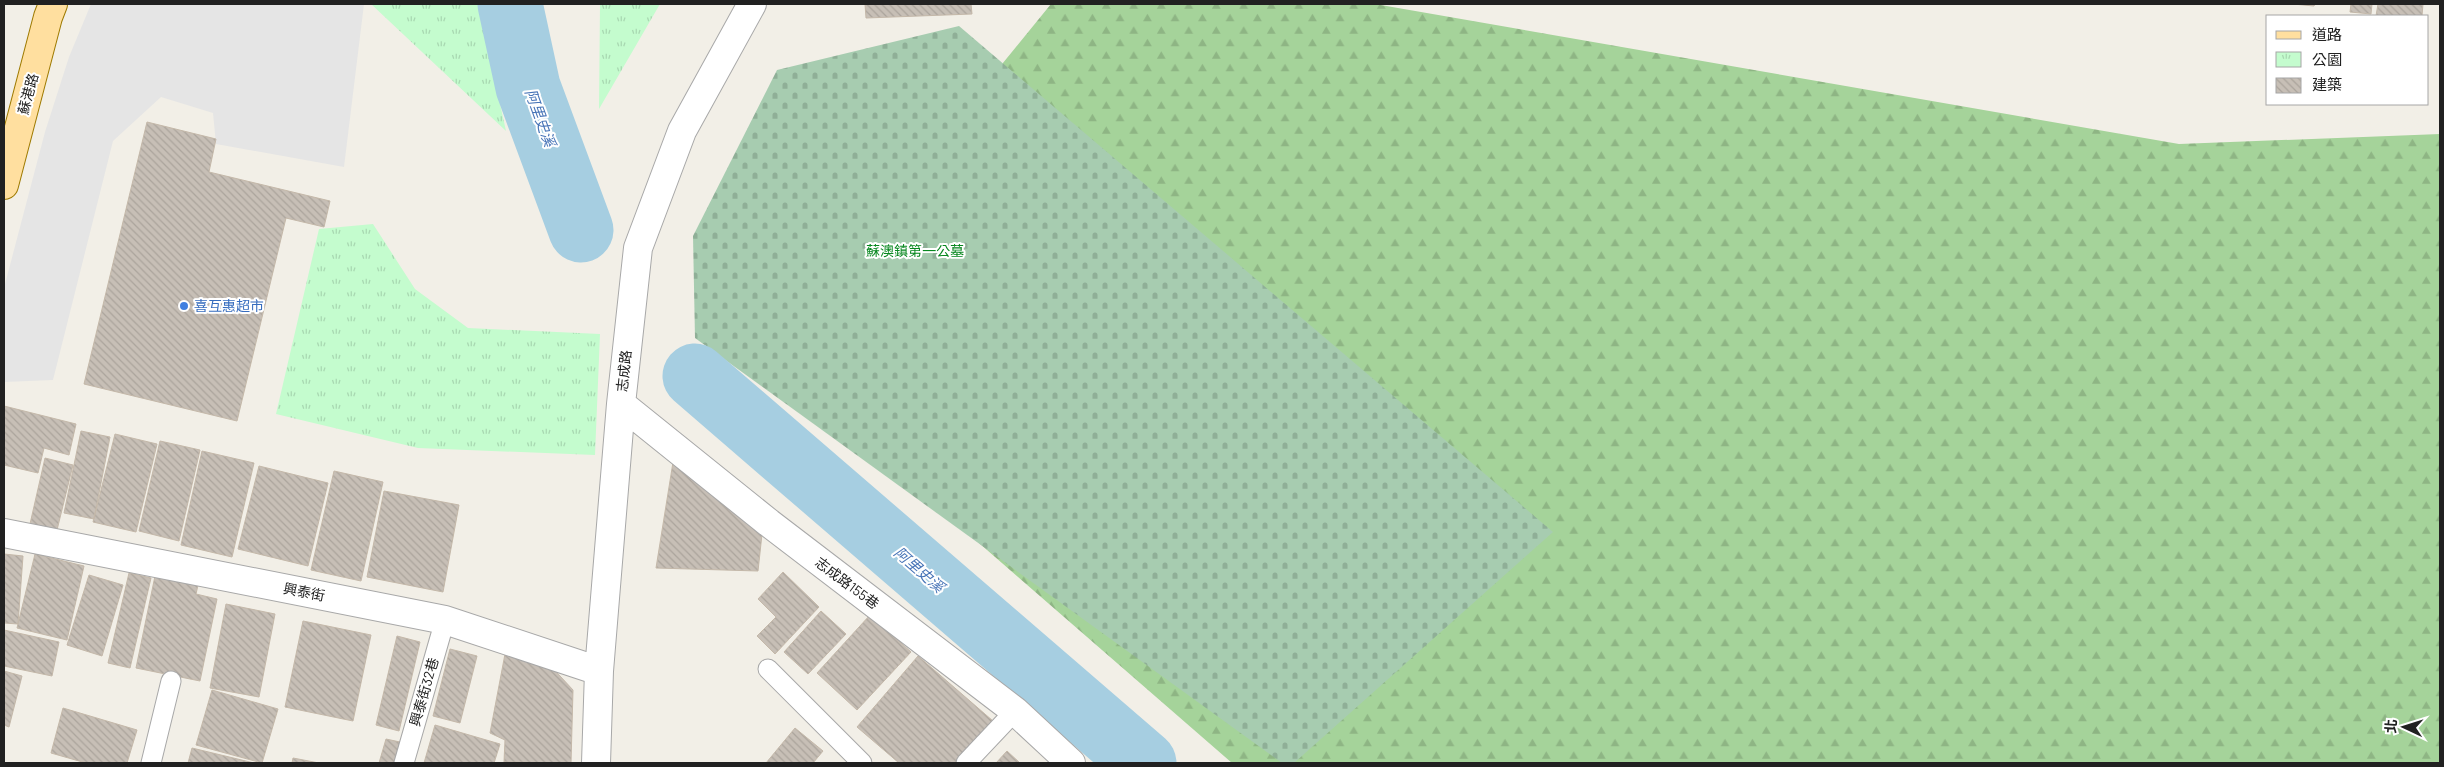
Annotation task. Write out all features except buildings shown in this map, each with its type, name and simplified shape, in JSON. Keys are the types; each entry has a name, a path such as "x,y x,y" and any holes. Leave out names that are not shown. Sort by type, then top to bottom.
{"main road":[{"name":"蘇港路","path":"4,185 53,4"}],"street":[{"name":"志成路","path":"596,763 599,671 620,404 638,248 682,131 752,4"},
{"name":"志成路155巷","path":"620,404 769,523 1015,711 1071,763"},
{"name":"興泰街","path":"4,533 445,620 599,671"}],"lane":[{"name":"興泰街32巷","path":"404,763 445,620"},
{"path":"768,669 862,763"},
{"path":"151,763 171,681"},
{"path":"966,763 1015,711"}],"green space":[{"path":"371,4 478,4 506,131"},
{"path":"600,4 660,4 599,109"},
{"path":"1051,4 1375,4 2179,144 2440,134 2440,763 1232,763 764,356"},
{"name":"蘇澳鎮第一公墓","path":"959,26 1553,532 1294,763 1282,763 695,338 693,236 777,70"},
{"path":"373,224 415,289 468,328 600,334 595,455 418,448 276,414 319,229"}],"shaded area":[{"path":"91,4 364,4 344,167 216,144 213,113 161,97 113,141 53,380 4,382 4,288 45,132 69,57"}],"waterway":[{"name":"阿里史溪","path":"510,4 528,87 581,230"},
{"name":"阿里史溪","path":"695,376 1144,763"}],"place":[{"name":"喜互惠超市","path":"184,306"}]}
